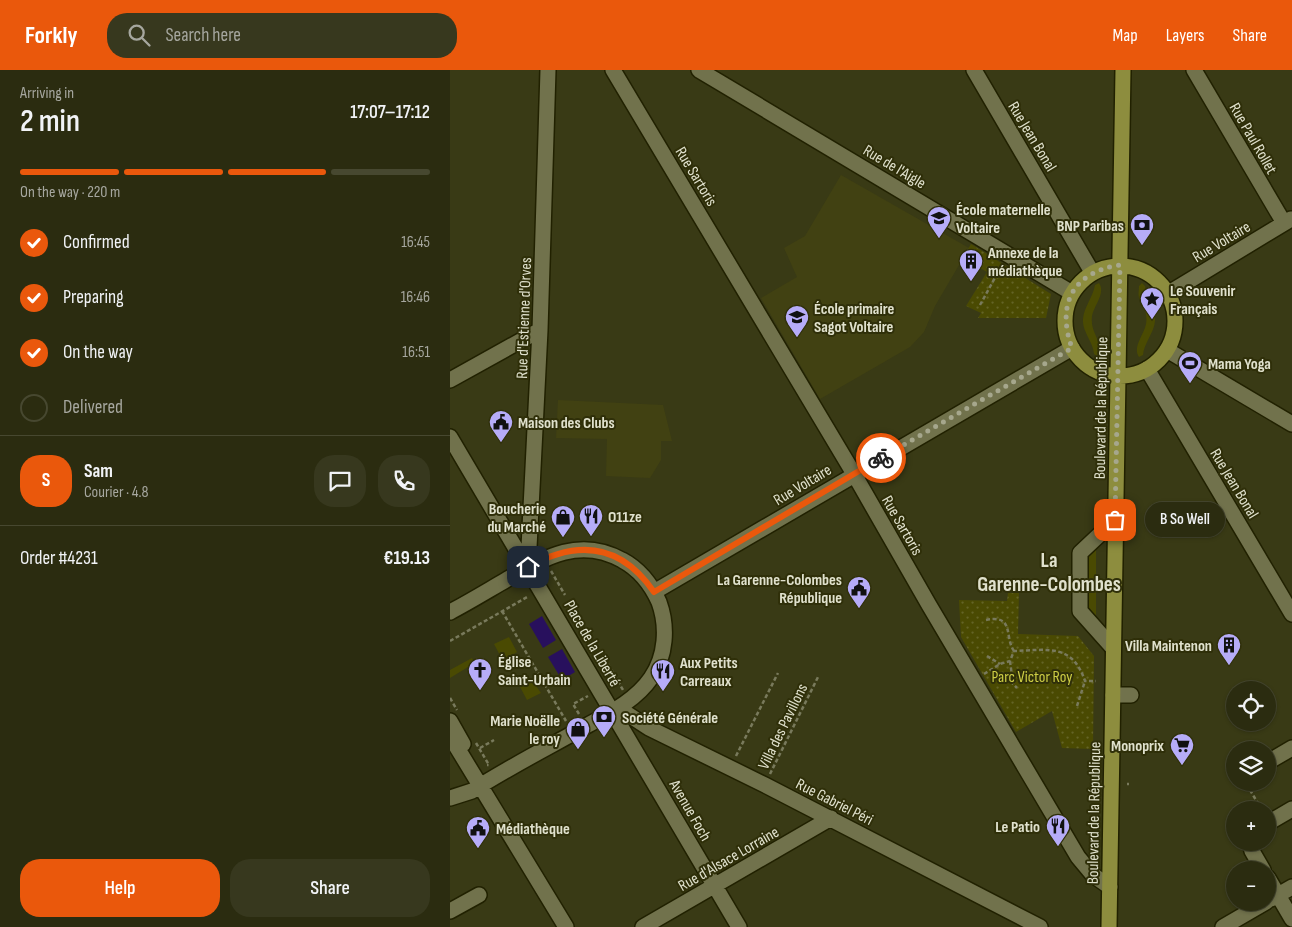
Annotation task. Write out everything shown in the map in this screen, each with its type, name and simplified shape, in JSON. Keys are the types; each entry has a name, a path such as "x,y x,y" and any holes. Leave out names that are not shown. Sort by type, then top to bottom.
{"main road":[{"name":"Boulevard de la République","path":"1109,927 1123,70"},
{"path":"1120,265 1137,267 1160,281 1169,293 1174,307 1176,322 1174,337 1167,350 1148,369 1134,375 1118,376 1107,375 1092,368 1078,357 1072,348 1065,330 1065,311 1072,292 1080,281 1092,272 1120,265"}],"street":[{"name":"Rue d'Estienne d'Orves","path":"528,567 540,330 548,70"},
{"name":"Rue Sartoris","path":"613,70 854,474 1082,864 1110,887"},
{"name":"Rue de l'Aigle","path":"699,70 1072,292"},
{"name":"Rue Jean Bonal","path":"974,70 1092,272"},
{"name":"Rue Paul Rollet","path":"1194,70 1288,221"},
{"name":"Rue Voltaire","path":"1169,293 1288,221"},
{"path":"450,380 540,330"},
{"name":"Rue Voltaire","path":"654,592 1072,348"},
{"path":"1167,350 1292,424"},
{"name":"Rue Jean Bonal","path":"1148,369 1292,614"},
{"path":"450,437 528,567"},
{"path":"1113,648 1080,611 1080,553 1115,520"},
{"path":"504,527 514,532 523,529 531,522"},
{"name":"Place de la Liberté","path":"450,612 546,557 574,550 593,550 611,553 632,566 654,592 661,608 665,630 662,656 652,678 639,693 613,711 466,794 450,798"},
{"name":"Place de la Liberté","path":"528,567 613,711"},
{"path":"1112,695 1131,695"},
{"path":"450,709 453,728 463,758 566,927"},
{"name":"Rue Gabriel Péri","path":"613,711 626,713 642,724 765,784 1040,927"},
{"name":"Avenue Foch","path":"613,711 739,927"},
{"path":"631,742 630,732 634,727 642,724"},
{"path":"1276,757 1292,748"},
{"path":"1276,818 1292,809"},
{"name":"Rue d'Alsace Lorraine","path":"643,927 831,818"},
{"path":"1276,896 1292,887"},
{"path":"450,912 479,895"},
{"path":"1276,905 1292,919"},
{"path":"1223,927 1251,911"}],"path":[{"path":"980,305 1008,254"},
{"path":"548,567 565,595"},
{"path":"450,641 529,596"},
{"path":"502,611 566,721"},
{"path":"986,620 995,618 1004,623 1014,651 1010,661 1013,684 1016,688"},
{"path":"1014,651 1059,650 1070,657 1080,667 1085,680 1077,706"},
{"path":"987,656 1000,664"},
{"path":"974,681 1000,664 1010,661"},
{"path":"608,664 626,695"},
{"path":"730,767 778,673"},
{"name":"Villa des Pavillons","path":"765,784 818,677"},
{"path":"1085,680 1096,681"},
{"path":"578,714 573,704 586,696"},
{"path":"481,748 494,740"}],"shaded area":[{"path":"841,175 969,248 935,306 924,332 910,347 820,399 761,298 797,277 784,248 805,236"},
{"path":"558,400 663,405 672,441 661,441 661,460 650,478 606,476 607,439 556,438"},
{"path":"542,616 556,640 543,648 529,624"},
{"path":"562,649 575,672 562,680 548,657"}],"green space":[{"path":"971,244 1051,294 1046,318 978,318 981,313 966,306 987,272 963,258"},
{"path":"1099,283 1101,291 1092,316 1094,331 1100,347 1100,353 1097,356 1094,354 1084,328 1083,319 1095,285"},
{"path":"1142,283 1153,307 1155,321 1143,355 1139,357 1137,349 1146,320 1146,313 1139,297 1139,286"},
{"path":"1096,545 1096,622 1084,609 1085,558"},
{"name":"Parc Victor Roy","path":"1008,593 1019,593 1018,634 1078,636 1094,656 1093,749 1062,748 1052,711 1016,732 961,637 959,600 1007,601"},
{"path":"509,637 517,652 503,661 494,644"},
{"path":"472,658 477,667 470,671 468,667 450,678 450,670"},
{"path":"531,679 541,693 527,700 520,687"}],"way so far":[{"path":"881,458 1072,348 1065,330 1065,311 1072,292 1080,281 1092,272 1104,267 1120,265 1115,520"}],"place":[{"name":"École maternelle Voltaire","path":"939,239"},
{"name":"BNP Paribas","path":"1142,246"},
{"name":"Annexe de la médiathèque","path":"971,282"},
{"name":"Le Souvenir Français","path":"1152,320"},
{"name":"École primaire Sagot Voltaire","path":"797,338"},
{"name":"Mama Yoga","path":"1190,384"},
{"name":"Maison des Clubs","path":"501,443"},
{"name":"B So Well","path":"1115,520"},
{"name":"O11ze","path":"591,537"},
{"name":"Boucherie du Marché","path":"563,538"},
{"name":"La Garenne-Colombes République","path":"859,609"},
{"name":"Villa Maintenon","path":"1229,666"},
{"name":"Église Saint-Urbain","path":"480,691"},
{"name":"Aux Petits Carreaux","path":"663,692"},
{"name":"Société Générale","path":"604,738"},
{"name":"Marie Noëlle le roy","path":"578,750"},
{"name":"Monoprix","path":"1182,766"},
{"name":"Le Patio","path":"1058,847"},
{"name":"Médiathèque","path":"478,849"}],"district":[{"name":"La Garenne-Colombes","path":"1049,572"}],"route":[{"path":"528,567 546,557 574,550 593,550 611,553 632,566 645,578 654,592 881,458"}]}
